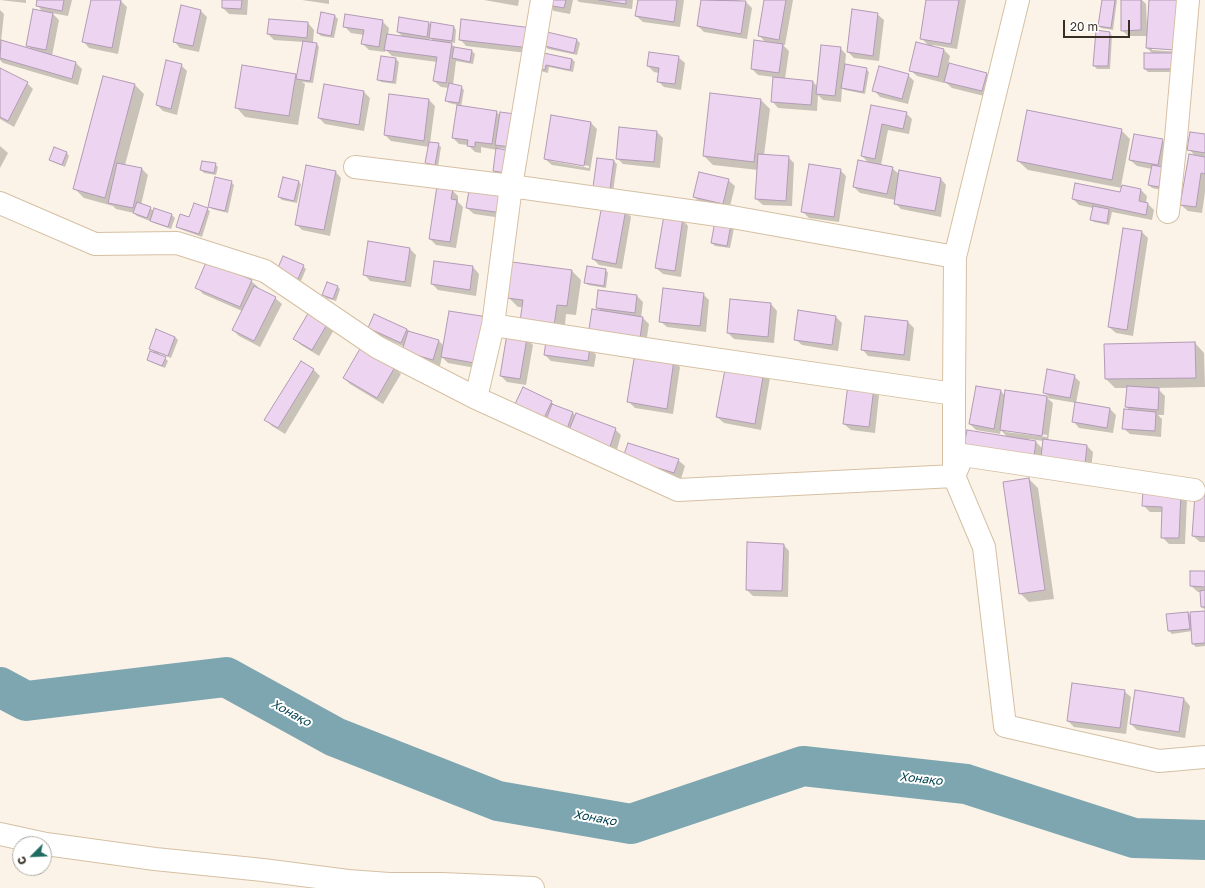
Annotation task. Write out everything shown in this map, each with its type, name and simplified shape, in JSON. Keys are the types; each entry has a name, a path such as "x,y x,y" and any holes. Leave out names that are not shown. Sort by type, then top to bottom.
{"street":[{"path":"476,398 493,324 511,186 542,0"},
{"path":"1018,0 954,257 954,476 984,547 1005,726 1158,761 1205,757"},
{"path":"1168,212 1188,0"},
{"path":"355,167 511,186 732,217 954,257"},
{"path":"0,203 95,244 177,243 265,271 377,347 476,398 678,490 954,476"},
{"path":"493,324 653,350 954,394"},
{"path":"954,476 963,455 1194,490"},
{"path":"0,834 46,844 140,857 348,881 389,884 533,888"}],"building":[{"path":"37,0 64,0 62,11 36,6"},
{"path":"91,0 121,0 112,48 82,42"},
{"path":"222,0 242,0 241,9 222,8"},
{"path":"548,0 566,0 564,8 547,5"},
{"path":"599,0 626,0 626,4"},
{"path":"638,0 677,0 674,22 635,16"},
{"path":"701,0 746,1 741,34 697,26"},
{"path":"764,0 786,0 779,40 758,36"},
{"path":"926,0 959,0 951,44 920,39"},
{"path":"1102,0 1115,0 1111,28 1098,26"},
{"path":"1121,0 1141,0 1141,30 1121,31"},
{"path":"1149,0 1178,0 1175,50 1146,48"},
{"path":"181,5 201,10 193,46 173,42"},
{"path":"33,9 53,13 46,50 26,46"},
{"path":"852,9 878,13 873,56 847,52"},
{"path":"321,12 335,15 331,36 317,33"},
{"path":"345,14 383,20 379,47 361,44 364,30 343,27"},
{"path":"399,17 429,22 427,37 397,32"},
{"path":"269,19 308,22 307,38 267,34"},
{"path":"461,19 532,28 530,48 459,40"},
{"path":"431,22 454,26 452,41 429,38"},
{"path":"1096,30 1110,32 1108,66 1093,66"},
{"path":"547,32 577,39 574,53 544,46"},
{"path":"387,34 452,43 446,83 433,81 437,57 384,50"},
{"path":"1,40 76,62 72,79 0,58"},
{"path":"754,40 783,44 779,73 751,69"},
{"path":"303,41 317,43 310,81 296,79"},
{"path":"916,42 944,49 938,77 909,71"},
{"path":"821,45 841,47 835,96 816,94"},
{"path":"454,47 472,50 470,62 452,58"},
{"path":"539,52 572,59 570,70 546,65 545,70 536,68"},
{"path":"649,52 679,56 675,84 657,82 659,68 647,66"},
{"path":"1144,53 1174,53 1175,69 1144,69"},
{"path":"381,56 396,58 393,82 377,80"},
{"path":"166,60 182,64 171,109 156,105"},
{"path":"949,63 987,73 982,91 944,82"},
{"path":"845,64 867,68 863,92 841,88"},
{"path":"242,65 296,74 289,116 235,108"},
{"path":"879,66 909,74 902,99 872,91"},
{"path":"0,68 28,82 8,121 0,117"},
{"path":"103,76 135,84 105,198 73,189"},
{"path":"773,77 813,81 811,105 771,102"},
{"path":"449,83 462,86 459,103 445,101"},
{"path":"324,84 364,91 359,125 318,118"},
{"path":"710,93 761,99 754,162 703,156"},
{"path":"389,94 429,99 424,141 384,135"},
{"path":"457,105 497,111 492,144 475,142 475,147 467,146 468,140 452,138"},
{"path":"871,105 907,112 903,129 882,124 875,159 861,156"},
{"path":"1027,110 1122,129 1112,180 1017,161"},
{"path":"500,112 515,114 510,147 495,145"},
{"path":"551,115 591,122 584,166 544,159"},
{"path":"619,127 657,131 654,162 616,159"},
{"path":"1190,132 1205,134 1205,153 1187,150"},
{"path":"1134,134 1163,139 1158,165 1129,160"},
{"path":"429,142 439,143 435,165 425,163"},
{"path":"54,147 67,152 62,165 49,160"},
{"path":"496,148 510,151 506,173 493,171"},
{"path":"758,154 789,156 786,201 755,199"},
{"path":"1189,154 1205,157 1205,174 1201,173 1196,207 1180,205"},
{"path":"597,158 614,160 610,189 593,187"},
{"path":"858,160 893,167 887,194 853,187"},
{"path":"202,161 216,163 214,173 200,170"},
{"path":"117,163 142,168 133,208 108,203"},
{"path":"809,164 841,169 834,217 801,212"},
{"path":"306,165 336,171 324,230 295,225"},
{"path":"1152,165 1162,167 1159,187 1148,185"},
{"path":"899,170 941,178 935,211 894,204"},
{"path":"699,172 729,179 723,204 693,197"},
{"path":"215,177 232,181 225,211 208,207"},
{"path":"283,177 299,181 294,201 278,197"},
{"path":"1075,183 1120,192 1122,185 1141,189 1139,201 1148,203 1146,215 1072,199"},
{"path":"437,186 453,189 451,199 457,200 450,242 429,239"},
{"path":"469,190 506,195 503,213 466,208"},
{"path":"137,202 151,207 147,218 133,213"},
{"path":"194,203 208,208 199,234 176,227 180,214 189,217"},
{"path":"602,205 626,209 616,264 592,259"},
{"path":"1093,206 1109,209 1107,223 1090,220"},
{"path":"154,208 172,214 168,227 150,221"},
{"path":"664,215 683,218 675,271 655,268"},
{"path":"715,221 731,224 727,246 711,243"},
{"path":"1123,228 1142,231 1127,330 1108,327"},
{"path":"368,241 410,248 405,282 363,275"},
{"path":"283,256 304,265 298,279 277,270"},
{"path":"207,260 252,280 240,307 195,288"},
{"path":"434,261 473,266 470,290 431,284"},
{"path":"512,262 572,270 567,306 557,305 554,326 520,321 523,300 507,298"},
{"path":"587,266 606,269 604,286 584,283"},
{"path":"327,282 338,286 333,299 322,295"},
{"path":"254,286 276,297 254,341 232,330"},
{"path":"663,288 704,293 700,326 659,322"},
{"path":"598,290 637,295 635,313 596,308"},
{"path":"730,299 771,303 768,337 727,333"},
{"path":"592,309 643,317 640,338 589,329"},
{"path":"310,310 329,321 312,350 293,339"},
{"path":"798,310 836,316 832,345 794,340"},
{"path":"449,311 488,317 480,364 441,357"},
{"path":"374,314 407,329 401,343 368,328"},
{"path":"865,316 908,321 904,355 861,350"},
{"path":"156,329 175,337 168,356 149,349"},
{"path":"408,331 439,340 433,360 402,351"},
{"path":"507,334 527,338 520,379 500,376"},
{"path":"546,341 590,347 588,361 544,355"},
{"path":"1195,342 1196,378 1105,379 1104,344"},
{"path":"361,347 395,367 377,398 343,378"},
{"path":"150,351 166,357 162,366 147,360"},
{"path":"635,353 674,360 667,409 627,402"},
{"path":"301,361 314,369 278,428 264,420"},
{"path":"726,364 764,371 755,424 716,417"},
{"path":"1047,369 1075,375 1070,398 1043,393"},
{"path":"848,384 874,388 869,427 843,424"},
{"path":"976,386 1001,390 994,429 969,424"},
{"path":"1127,386 1159,388 1158,410 1125,407"},
{"path":"523,387 552,401 544,418 515,404"},
{"path":"1005,390 1047,396 1042,436 1000,430"},
{"path":"1075,402 1110,408 1107,428 1072,422"},
{"path":"552,404 573,412 567,429 546,420"},
{"path":"1124,409 1156,412 1155,431 1122,429"},
{"path":"576,413 616,428 610,447 569,430"},
{"path":"967,430 1036,441 1034,457 964,446"},
{"path":"1043,439 1087,445 1085,464 1041,458"},
{"path":"628,443 679,459 674,473 623,457"},
{"path":"1029,478 1045,590 1019,594 1003,482"},
{"path":"1143,490 1181,492 1179,538 1161,538 1162,507 1142,506"},
{"path":"1195,495 1205,495 1205,537 1192,536"},
{"path":"747,542 784,544 782,591 746,590"},
{"path":"1190,571 1205,571 1205,587 1190,586"},
{"path":"1205,590 1205,607 1201,607 1200,591"},
{"path":"1205,611 1205,643 1192,644 1190,612"},
{"path":"1188,612 1190,629 1168,631 1166,614"},
{"path":"1072,683 1125,690 1120,728 1067,721"},
{"path":"1135,690 1184,698 1179,732 1130,724"}],"waterway":[{"name":"Хонақо","path":"0,687 26,701 226,677 335,737 498,801 631,824 803,766 966,784 1134,838 1205,840"}]}
